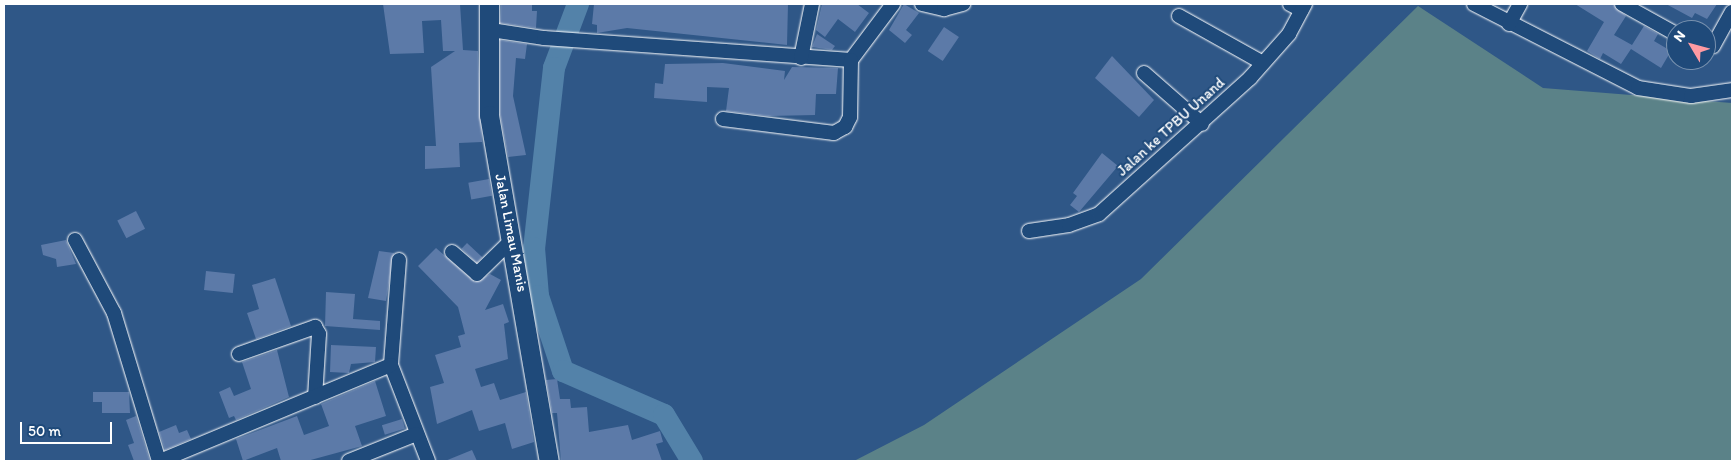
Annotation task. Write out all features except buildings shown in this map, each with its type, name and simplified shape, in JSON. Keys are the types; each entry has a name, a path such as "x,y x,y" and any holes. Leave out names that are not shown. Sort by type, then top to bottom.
{"street":[{"name":"Jalan Limau Manis","path":"489,4 491,30 489,114 549,461"},
{"path":"801,58 812,4"},
{"path":"723,119 840,130 850,117 850,60 893,4"},
{"path":"922,4 944,10 963,4"},
{"path":"1474,4 1509,24 1638,88 1690,96 1732,90"},
{"path":"1509,24 1520,4"},
{"name":"Jalan ke TPBU Unand","path":"1029,231 1069,225 1098,214 1202,124 1263,63 1289,34 1299,6"},
{"path":"1631,6 1666,28"},
{"path":"1716,41 1732,12"},
{"path":"1179,16 1263,63"},
{"path":"491,30 544,38 801,58 850,60"},
{"path":"1144,73 1202,124"},
{"path":"75,240 114,313 159,461 392,366"},
{"path":"452,252 476,274 512,240"},
{"path":"399,260 392,366 416,434 428,461"},
{"path":"239,354 315,327 319,334 315,397"},
{"path":"349,461 416,434"}],"green space":[{"path":"1418,6 1543,88 1732,103 1732,461 854,461 924,425 1141,279"}],"waterway":[{"path":"578,4 554,68 534,248 538,296 563,371 664,415 692,461"}]}
